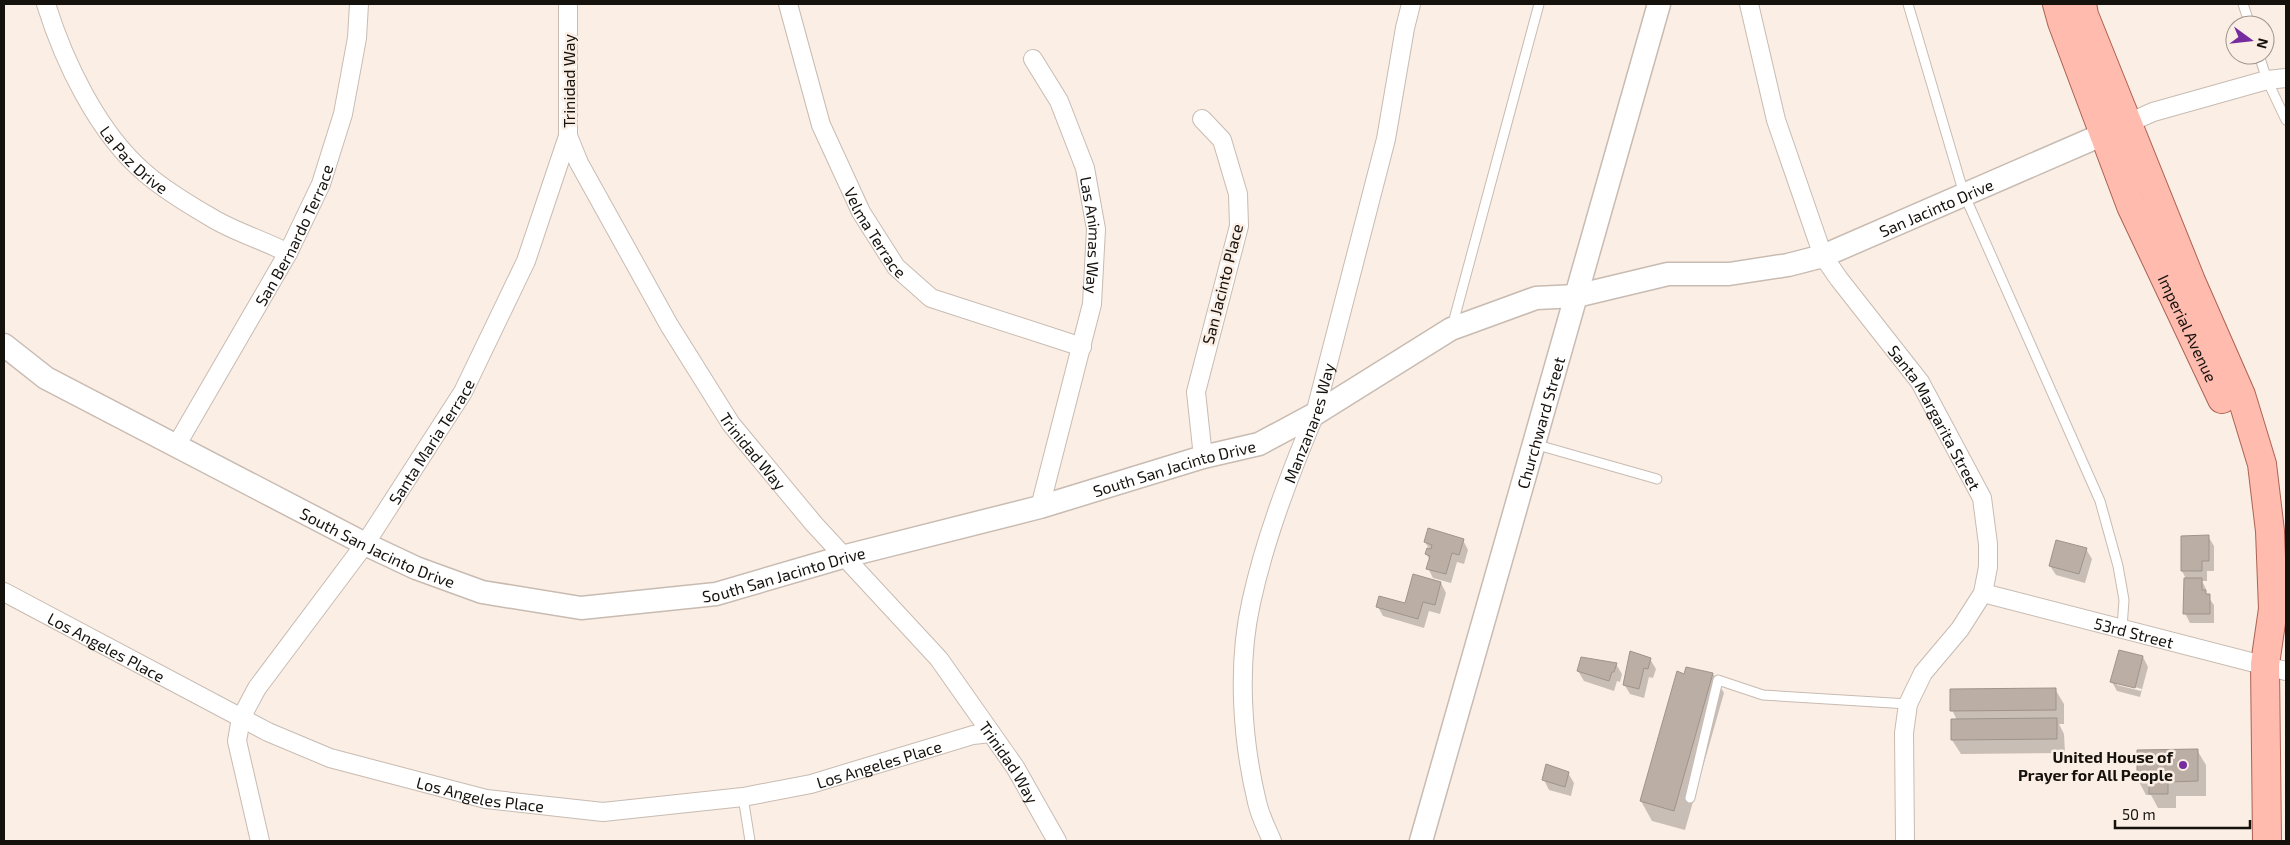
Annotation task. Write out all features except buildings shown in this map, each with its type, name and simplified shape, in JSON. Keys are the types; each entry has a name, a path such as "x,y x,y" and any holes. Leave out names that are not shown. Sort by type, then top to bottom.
{"main road":[{"name":"Imperial Avenue","path":"2057,4 2062,22 2191,281 2241,395 2262,464 2270,531 2276,667 2267,841"},
{"name":"Imperial Avenue","path":"2082,4 2114,129"}],"street":[{"name":"La Paz Drive","path":"46,4 62,47 80,85 116,142 145,174 212,219 288,253"},
{"name":"San Bernardo Terrace","path":"176,446 288,253 321,184 343,114 357,38 359,4"},
{"name":"Trinidad Way","path":"568,4 568,136 579,163 669,325 731,424 814,524 846,556 939,659 1037,802 1057,841"},
{"name":"Velma Terrace","path":"788,4 821,125 860,212 896,267 931,298 1082,347"},
{"name":"Manzanares Way","path":"1272,841 1257,804 1248,751 1243,698 1245,650 1250,604 1270,533 1299,452 1315,414 1386,139 1405,28 1411,4"},
{"name":"Churchward Street","path":"1422,841 1659,4"},
{"name":"Santa Margarita Street","path":"1749,4 1776,120 1823,256 1838,279 1920,382 1982,498 1988,552 1988,567 1982,593 1960,629 1923,673 1908,704 1904,733 1905,841"},
{"name":"Las Animas Way","path":"1033,58 1059,102 1085,168 1096,229 1092,304 1040,508"},
{"name":"San Jacinto Drive","path":"1576,296 1668,274 1729,274 1788,265 1823,256 2153,112 2267,80 2286,78"},
{"name":"San Jacinto Place","path":"1202,119 1222,140 1238,194 1239,226 1196,392 1203,457"},
{"name":"Santa Maria Terrace","path":"260,841 237,742 241,718 257,688 365,544 463,392 503,313 526,261 568,136"},
{"name":"South San Jacinto Drive","path":"4,345 46,378 365,544 416,568 482,592 581,608 716,594 846,556 1040,508 1203,457 1259,444 1315,414 1451,329 1536,298 1576,296"},
{"name":"Los Angeles Place","path":"4,592 268,732 330,758 486,799 603,812 743,797 811,784 973,735 991,733"},
{"name":"53rd Street","path":"1982,593 2276,667"}],"lane":[{"path":"1451,329 1539,4"},
{"path":"1908,4 1964,194 2100,501 2118,566 2124,600 2122,628"},
{"path":"2262,65 2267,80 2286,120"},
{"path":"1534,444 1657,479"},
{"path":"1690,798 1718,680 1763,695 1908,704"},
{"path":"743,797 750,841"}],"place":[{"name":"United House of Prayer for All People","path":"2183,765"}]}
